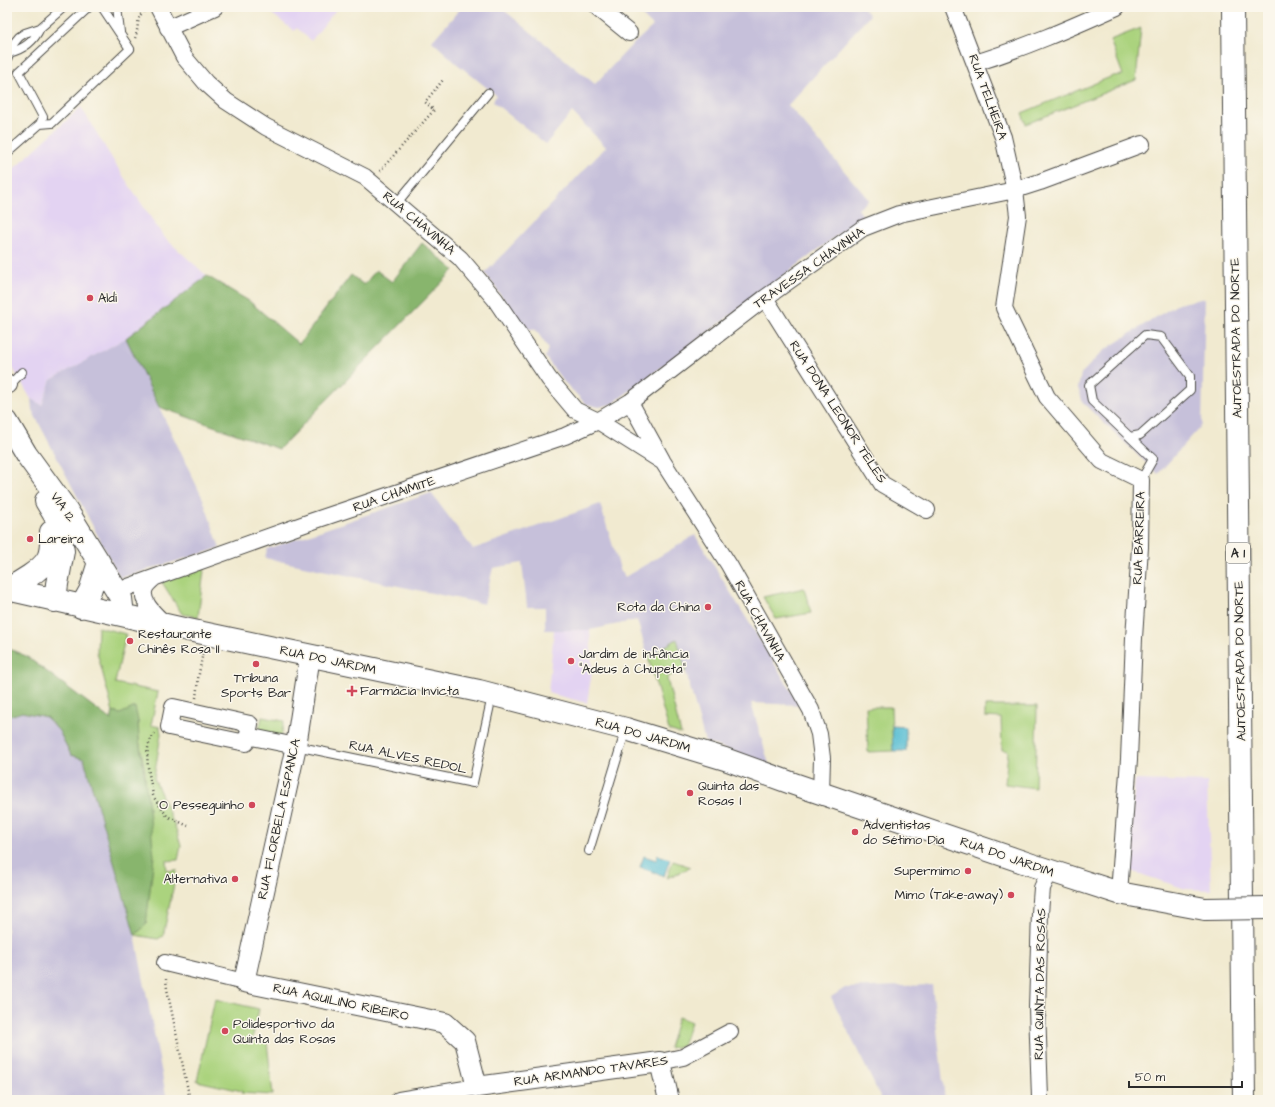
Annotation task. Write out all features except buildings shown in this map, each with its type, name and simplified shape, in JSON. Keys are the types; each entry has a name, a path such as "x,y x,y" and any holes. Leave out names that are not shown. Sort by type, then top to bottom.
{"main road":[{"name":"AUTOESTRADA DO NORTE","path":"1233,7 1244,1100"},
{"name":"VIA 12","path":"7,422 42,494 58,521 63,551 55,601"},
{"name":"VIA 12","path":"17,445 66,510 118,593 121,598 123,615"},
{"name":"VIA 12","path":"7,589 33,573 48,558 51,546 51,527 42,494"},
{"path":"82,607 90,591 98,562"},
{"name":"RUA DO JARDIM","path":"7,589 82,607 493,694 626,729 720,757 821,794 1119,893 1205,909 1268,908"}],"street":[{"path":"168,28 215,7"},
{"path":"597,7 629,33"},
{"name":"RUA TELHEIRA","path":"953,7 1003,137 1015,190"},
{"path":"975,63 1013,51 1067,30 1117,7"},
{"name":"RUA CHAVINHA","path":"152,9 168,28 184,56 206,83 226,101 266,126 358,174 370,182 460,258 495,299 549,378 575,410 598,421 663,462"},
{"name":"TRAVESSA CHAVINHA","path":"630,402 765,298 862,228 899,214 1015,190 1142,144"},
{"name":"RUA BARREIRA","path":"1015,190 1018,216 1004,308 1047,397 1102,460 1141,480 1140,547 1134,638 1129,759 1119,893"},
{"name":"RUA DONA LEONOR TELES","path":"765,298 882,484 927,510"},
{"name":"RUA CHAVINHA","path":"630,402 663,462 729,565 811,710 819,734 822,758 821,794"},
{"name":"RUA CHAIMITE","path":"118,593 128,587 313,522 565,436 598,421 630,402"},
{"path":"154,578 146,586 143,594 146,603 166,625"},
{"name":"RUA FLORBELA ESPANCA","path":"244,982 296,746 310,656"},
{"path":"173,708 189,711 250,724 246,743 170,727 173,708"},
{"path":"247,736 296,746"},
{"name":"RUA QUINTA DAS ROSAS","path":"1039,1099 1038,1008 1040,913 1042,888 1050,871"},
{"name":"RUA AQUILINO RIBEIRO","path":"165,963 244,982 444,1023 466,1042 477,1087"},
{"name":"RUA ARMANDO TAVARES","path":"399,1100 477,1087 660,1062 683,1057 730,1032"},
{"path":"660,1062 669,1100"}],"lane":[{"path":"8,56 19,37 25,33 40,28 64,7"},
{"path":"7,153 40,124 43,117 19,72 89,7"},
{"path":"40,124 52,123 130,49 102,7"},
{"path":"117,7 121,35"},
{"path":"396,204 488,93"},
{"path":"1130,437 1140,435 1190,390 1190,376 1161,337 1145,335 1089,385 1092,401 1153,459 1141,480"},
{"path":"8,385 22,372"},
{"name":"RUA ALVES REDOL","path":"296,746 472,783 493,694"},
{"path":"589,851 626,729"}],"path":[{"path":"135,40 141,13 152,9"},
{"path":"370,182 434,110 425,102 443,80"},
{"path":"189,711 196,700 203,654 204,633"},
{"path":"170,724 159,728 150,737 147,761 148,768 155,799 167,816 188,826"},
{"path":"165,963 167,989 190,1100"}],"shaded area":[{"path":"272,7 338,7 311,41 297,28 294,31 267,10"},
{"path":"462,7 500,7 595,84 629,48 653,26 633,7 862,7 870,15 788,105 869,200 858,209 863,216 612,404 599,407 586,404 564,382 545,357 548,348 536,330 524,328 485,273 606,147 572,112 546,144 493,102 496,95 456,63 432,41"},
{"path":"81,107 116,165 163,236 207,276 126,338 51,380 42,405 31,399 7,358 7,175"},
{"path":"1205,298 1202,425 1158,474 1083,403 1078,388 1081,374 1103,351 1148,322 1178,304"},
{"path":"126,338 203,499 220,548 120,578 32,410 31,399 42,405 51,380"},
{"path":"431,493 473,549 600,504 620,569 625,577 695,535 800,705 751,703 769,764 705,742 677,639 648,657 637,620 590,630 545,630 545,607 527,607 522,563 493,568 484,604 265,558 267,549"},
{"name":"Jardim de infância \"Adeus à Chupeta\"","path":"554,630 590,630 592,671 587,703 548,693"},
{"path":"22,712 46,717 59,731 71,755 84,759 135,935 167,1100 7,1100 7,717"},
{"path":"1135,780 1207,782 1211,890 1186,889 1128,870"},
{"path":"932,985 945,1100 882,1100 831,997 845,988"}],"green space":[{"path":"1141,28 1136,80 1026,124 1022,113 1113,76 1123,75 1110,40"},
{"path":"422,243 454,270 279,449 159,407 126,338 207,276 249,301 299,344 351,275 364,285 376,270 392,282"},
{"path":"205,563 198,617 182,614 160,579"},
{"path":"804,588 811,613 776,619 763,597"},
{"path":"98,627 126,634 115,683 158,692 151,725 160,727 161,734 154,778 176,829 181,846 178,860 166,861 167,871 177,870 163,936 158,939 135,935 146,924 145,772 139,739 138,721 113,712 97,652"},
{"path":"677,639 686,671 669,676 667,679 681,734 669,730 648,657"},
{"path":"7,648 26,656 111,720 113,712 120,714 135,707 138,721 154,856 146,925 135,935 84,759 71,755 59,731 46,717 22,712 7,717"},
{"path":"985,706 1037,706 1035,788 1005,784 1008,751 1002,750 1001,718 985,717"},
{"path":"866,707 891,707 893,751 868,752"},
{"path":"262,717 284,721 281,739 258,734"},
{"path":"673,861 691,867 667,878"},
{"name":"Polidesportivo da Quinta das Rosas","path":"215,999 259,1009 252,1040 267,1042 273,1095 241,1093 242,1091 197,1081"},
{"path":"678,1017 691,1022 683,1046 669,1048"}],"water":[{"path":"892,726 906,727 906,751 893,751"},
{"path":"658,855 670,859 664,876 640,867 644,856 656,860"}],"place":[{"name":"Aldi","path":"90,298"},
{"name":"Lareira","path":"30,539"},
{"name":"Rota da China","path":"708,607"},
{"name":"Restaurante Chinês Rosa II","path":"130,641"},
{"name":"Jardim de infância \"Adeus à Chupeta\"","path":"571,661"},
{"name":"Tribuna Sports Bar","path":"256,664"},
{"name":"Farmácia Invicta","path":"352,691"},
{"name":"Quinta das Rosas I","path":"690,793"},
{"name":"O Pesseguinho","path":"252,805"},
{"name":"Adventistas do Sétimo Dia","path":"855,832"},
{"name":"Supermimo","path":"968,871"},
{"name":"Alternativa","path":"235,879"},
{"name":"Mimo (Take-away)","path":"1011,895"},
{"name":"Polidesportivo da Quinta das Rosas","path":"225,1031"}]}
